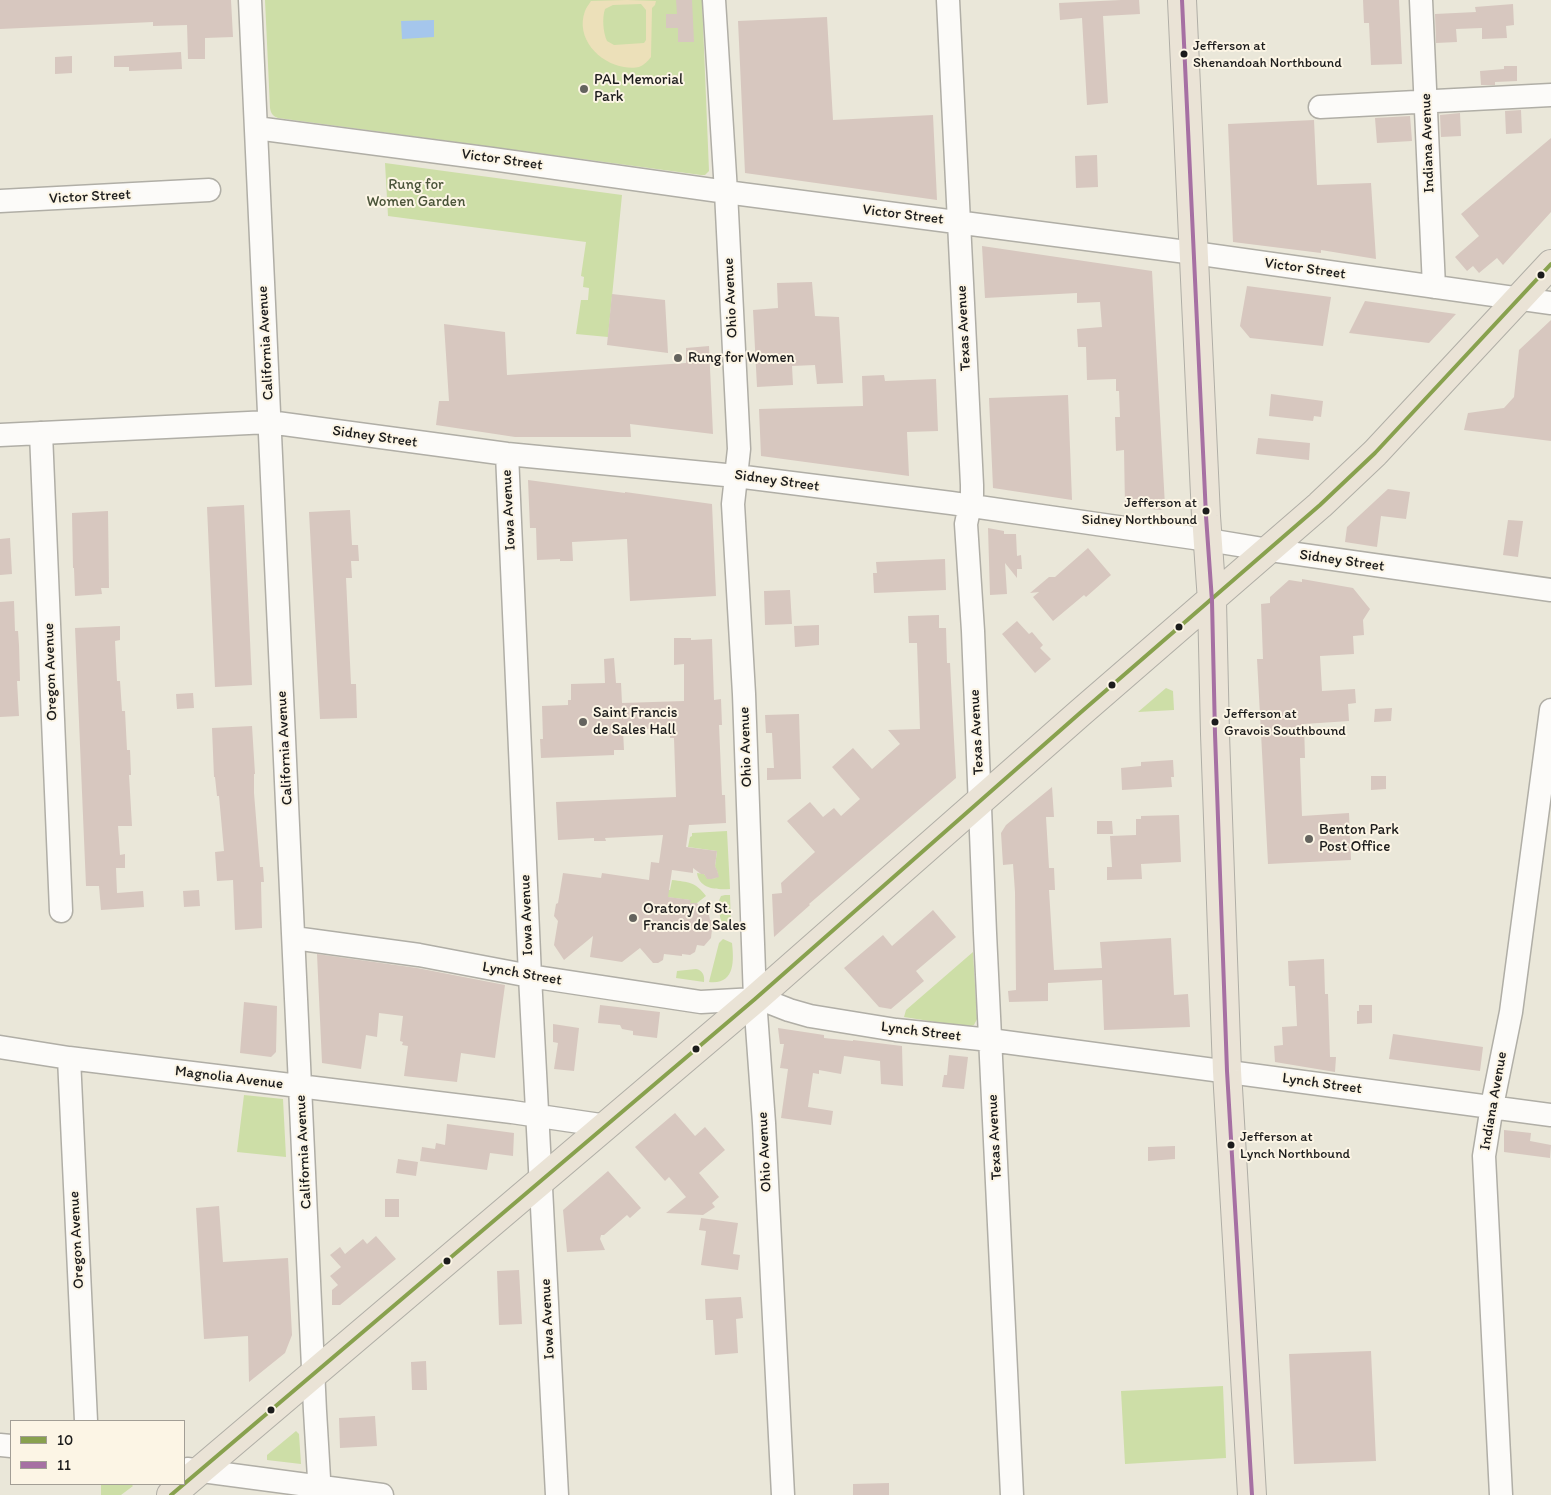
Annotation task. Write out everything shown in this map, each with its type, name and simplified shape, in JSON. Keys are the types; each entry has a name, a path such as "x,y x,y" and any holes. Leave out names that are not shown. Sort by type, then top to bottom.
{"main road":[{"path":"1182,0 1212,601 1227,1071 1252,1495"},
{"path":"192,1469 314,1374 607,1126 755,1000 1094,701 1212,601 1376,453 1551,264"},
{"path":"172,1495 180,1485"}],"street":[{"name":"California Avenue","path":"250,0 320,1491"},
{"name":"Ohio Avenue","path":"714,0 739,449 733,504 744,694 755,1000 765,1143 783,1495"},
{"name":"Texas Avenue","path":"948,0 972,485 966,524 973,631 1012,1495"},
{"name":"Indiana Avenue","path":"1421,0 1434,287"},
{"path":"1320,106 1427,102 1551,94"},
{"name":"Victor Street","path":"256,128 492,158 726,192 1194,253 1551,303"},
{"name":"Victor Street","path":"0,201 209,190"},
{"name":"Sidney Street","path":"0,435 270,422 507,454 736,476 969,506 1551,590"},
{"name":"Oregon Avenue","path":"41,432 61,911"},
{"name":"Iowa Avenue","path":"507,454 530,976 557,1495"},
{"name":"Indiana Avenue","path":"1502,1495 1484,1156 1510,1012 1551,710"},
{"name":"Lynch Street","path":"294,938 419,955 530,976 701,1002 766,1001 810,1016 896,1030 990,1040 1551,1115"},
{"name":"Magnolia Avenue","path":"0,1047 69,1058 607,1126"},
{"name":"Oregon Avenue","path":"69,1058 86,1420"},
{"path":"192,1469 320,1491 382,1495"}],"green space":[{"path":"265,0 702,0 709,171 705,175 701,175 278,118 272,114 270,108"},
{"name":"Rung for Women Garden","path":"385,163 622,195 608,337 576,334 581,300 588,300 589,288 583,287 584,277 581,276 586,242 388,216"},
{"path":"1166,688 1173,691 1174,710 1138,712"},
{"path":"727,831 730,889 709,887 701,882 697,873 704,874 708,879 716,878 718,874 715,866 717,851 688,847 690,837 692,833"},
{"path":"672,880 691,884 699,888 706,896 697,903 690,903 690,900 643,894 646,888 670,890"},
{"path":"730,895 731,926 724,928 720,916 719,903 721,896"},
{"path":"723,939 732,943 733,957 731,970 724,980 709,982 719,943"},
{"path":"973,952 977,1019 974,1025 967,1027 904,1017 906,1010"},
{"path":"696,969 703,973 704,982 676,978 677,971"},
{"path":"244,1095 283,1099 286,1157 237,1152"},
{"path":"1223,1386 1226,1458 1125,1464 1121,1391"},
{"path":"296,1431 299,1434 301,1464 267,1460 267,1455"},
{"path":"101,1485 133,1486 121,1495 101,1495"}],"sand":[{"path":"591,1 656,1 652,8 651,57 646,63 634,68 615,65 598,55 591,48 583,31 583,21 585,10","holes":["641,4 646,10 646,40 644,43 614,45 607,41 603,25 605,9 613,5"]}],"water":[{"path":"434,20 434,37 402,39 401,21"}],"building":[{"path":"0,0 231,0 233,37 205,38 205,59 188,59 187,25 153,26 153,22 0,29"},
{"path":"676,0 692,0 694,42 678,42 678,28 666,28 666,14 677,14"},
{"path":"1139,0 1140,14 1103,16 1108,103 1087,105 1082,18 1060,20 1059,3"},
{"path":"1363,0 1399,0 1402,64 1371,65 1369,23 1364,23"},
{"path":"1513,4 1514,25 1506,26 1507,38 1482,39 1482,28 1456,29 1457,42 1436,43 1435,14 1476,12 1475,7"},
{"path":"827,17 833,120 933,115 937,200 745,173 738,21"},
{"path":"181,52 182,69 129,71 129,67 114,67 114,56"},
{"path":"72,56 72,73 55,74 55,57"},
{"path":"1504,66 1517,66 1517,81 1495,82 1495,85 1481,85 1480,71 1504,69"},
{"path":"1521,110 1522,133 1506,134 1505,111"},
{"path":"1460,113 1461,136 1441,137 1440,115"},
{"path":"1410,116 1412,141 1377,143 1375,118"},
{"path":"1314,120 1317,185 1371,183 1376,259 1321,250 1321,253 1233,242 1228,124"},
{"path":"1551,138 1551,212 1503,265 1497,258 1479,273 1473,266 1467,271 1455,257 1479,236 1461,214"},
{"path":"1097,155 1098,187 1076,188 1075,156"},
{"path":"982,246 1152,271 1165,506 1161,510 1125,506 1124,450 1116,451 1115,417 1120,417 1119,391 1116,391 1116,379 1087,380 1086,347 1078,347 1077,329 1102,327 1100,302 1077,303 1077,293 985,298"},
{"path":"812,282 815,316 839,317 843,383 817,384 815,365 792,366 793,385 757,387 753,310 778,308 777,283"},
{"path":"1247,286 1331,297 1323,346 1250,338 1240,326"},
{"path":"612,294 665,300 668,353 607,345"},
{"path":"1365,301 1456,314 1429,343 1349,333"},
{"path":"1551,320 1551,441 1464,430 1468,413 1504,408 1514,397 1519,350"},
{"name":"Rung for Women","path":"444,324 505,332 507,375 686,363 686,348 709,346 713,434 630,424 631,437 515,437 436,425 439,401 449,401"},
{"path":"884,375 885,381 936,379 938,431 907,432 909,476 761,456 759,409 863,406 862,376"},
{"path":"1271,394 1323,401 1321,417 1314,416 1313,421 1269,416"},
{"path":"1068,395 1072,500 993,488 989,398"},
{"path":"1258,438 1310,443 1309,460 1256,454"},
{"path":"528,480 712,504 716,596 630,601 627,539 572,542 573,561 560,561 560,559 537,560 536,528 530,528"},
{"path":"1388,489 1410,492 1406,519 1381,516 1377,547 1345,542 1347,527"},
{"path":"244,505 252,685 215,687 207,507"},
{"path":"350,510 352,545 358,545 359,561 351,561 352,578 346,578 351,684 356,684 357,718 320,719 309,512"},
{"path":"108,511 109,588 101,588 102,594 75,596 72,513"},
{"path":"1508,520 1523,521 1518,557 1503,555"},
{"path":"988,528 1004,531 1004,534 1016,534 1017,556 1021,555 1022,569 1017,569 1017,578 1005,563 1007,594 990,595"},
{"path":"10,538 12,574 0,575 0,539"},
{"path":"1088,548 1111,575 1086,597 1084,595 1053,621 1033,597 1039,592 1030,593 1049,577 1055,577"},
{"path":"945,559 946,590 874,593 873,573 877,573 876,562"},
{"path":"1302,579 1353,588 1370,609 1363,620 1364,635 1353,636 1354,654 1320,656 1322,691 1355,689 1356,703 1348,704 1349,721 1304,724 1305,758 1300,758 1302,816 1349,813 1351,860 1268,864 1257,659 1263,659 1261,604 1270,603 1270,597 1289,580 1302,582"},
{"path":"790,590 792,624 765,625 764,591"},
{"path":"14,601 15,631 18,631 19,645 20,681 17,681 19,716 0,717 0,602"},
{"path":"939,615 939,628 946,628 947,663 950,663 956,778 809,904 774,937 772,894 782,893 781,883 815,852 787,821 810,802 823,817 834,808 841,816 860,799 832,767 853,748 872,769 900,744 888,730 920,729 917,643 909,643 908,616"},
{"path":"1017,621 1029,634 1032,632 1043,645 1040,648 1051,659 1035,673 1002,634"},
{"path":"819,625 819,645 795,647 794,626"},
{"path":"120,626 120,640 115,641 117,681 120,681 122,711 125,711 127,750 130,750 131,775 129,775 132,826 118,826 120,855 125,854 125,868 116,868 117,893 143,891 144,907 101,910 99,886 86,886 75,628"},
{"path":"674,638 691,638 691,640 712,639 714,700 721,699 722,725 719,725 722,795 725,795 726,823 689,825 686,847 717,851 715,866 719,877 707,879 704,874 693,868 693,873 672,870 668,897 691,900 690,903 697,903 705,914 709,915 710,920 713,921 711,938 704,946 697,945 695,952 690,955 664,954 663,960 653,963 640,948 622,962 590,957 593,936 564,960 554,945 558,921 554,916 563,873 601,878 602,873 649,880 651,862 659,863 663,835 605,838 606,841 594,841 594,838 558,840 556,802 676,797 674,738 670,738 670,728 623,730 624,750 614,750 614,755 541,758 540,739 543,739 542,706 568,705 568,700 571,700 571,684 605,683 604,659 614,658 616,683 621,683 622,703 684,701 684,664 674,665"},
{"path":"193,693 194,708 177,709 176,694"},
{"path":"1392,708 1391,721 1374,722 1375,709"},
{"path":"799,714 801,779 767,780 767,768 774,768 772,733 766,733 765,715"},
{"path":"252,726 255,774 254,793 260,867 263,867 264,882 261,882 262,928 235,930 233,880 217,881 215,852 224,851 219,796 217,796 214,777 212,728"},
{"path":"1173,760 1174,777 1171,777 1172,787 1122,790 1121,768 1141,766 1141,762"},
{"path":"1371,776 1386,776 1386,789 1371,790"},
{"path":"1052,787 1054,817 1046,817 1049,868 1054,868 1055,890 1049,890 1054,970 1102,968 1100,942 1171,938 1174,995 1188,994 1190,1027 1104,1030 1102,980 1048,983 1048,1001 1009,1002 1008,991 1016,990 1015,892 1013,864 1003,865 1001,833 1006,825"},
{"path":"1179,815 1181,862 1141,864 1142,879 1107,880 1107,867 1112,867 1110,836 1136,835 1136,819 1141,819 1141,816"},
{"path":"1097,821 1112,821 1113,834 1097,834"},
{"path":"199,890 200,906 184,907 183,891"},
{"path":"933,910 956,937 916,971 924,981 891,1009 879,1007 844,968 883,935 892,946"},
{"path":"317,954 417,968 505,985 495,1058 461,1053 457,1082 404,1076 408,1046 402,1045 403,1042 400,1041 403,1016 379,1013 377,1037 366,1035 361,1069 322,1063"},
{"path":"1324,959 1325,994 1328,994 1330,1057 1336,1057 1335,1072 1275,1062 1274,1046 1283,1045 1282,1027 1297,1026 1295,986 1289,986 1288,961"},
{"path":"244,1002 277,1006 276,1052 271,1057 240,1053"},
{"path":"600,1005 660,1012 657,1038 633,1035 633,1031 622,1029 620,1025 598,1023"},
{"path":"1359,1005 1372,1005 1372,1023 1357,1024"},
{"path":"553,1024 579,1028 574,1071 554,1069 558,1043 553,1042"},
{"path":"778,1028 824,1035 824,1038 902,1046 903,1086 881,1084 880,1061 844,1056 841,1074 819,1070 819,1074 813,1073 808,1107 833,1111 831,1125 781,1118 788,1069 780,1068 784,1044 780,1044"},
{"path":"1393,1034 1483,1047 1480,1071 1389,1059"},
{"path":"949,1055 968,1057 964,1089 942,1087 944,1075 947,1075"},
{"path":"675,1113 695,1136 705,1127 725,1150 699,1173 719,1197 712,1203 715,1207 703,1215 666,1213 686,1197 669,1177 665,1181 635,1147"},
{"path":"447,1124 514,1133 513,1156 490,1153 487,1170 420,1161 422,1147 435,1149 436,1143 445,1145"},
{"path":"1504,1130 1531,1133 1530,1141 1551,1145 1550,1158 1504,1152"},
{"path":"1175,1146 1175,1159 1148,1161 1148,1147"},
{"path":"398,1159 418,1162 416,1176 396,1173"},
{"path":"608,1171 641,1208 630,1218 627,1215 604,1235 601,1235 600,1239 605,1250 567,1252 563,1210"},
{"path":"385,1199 399,1199 399,1217 385,1217"},
{"path":"219,1206 223,1262 288,1258 292,1335 285,1353 249,1382 248,1336 204,1339 196,1208"},
{"path":"701,1218 738,1223 733,1254 740,1255 738,1270 701,1265 706,1231 699,1230"},
{"path":"376,1236 396,1259 340,1305 332,1305 332,1290 338,1285 330,1276 341,1267 330,1255 340,1247 345,1254 363,1239 367,1244"},
{"path":"519,1270 522,1324 499,1325 497,1271"},
{"path":"741,1297 743,1318 736,1319 738,1353 715,1355 713,1320 706,1320 705,1299"},
{"path":"1371,1351 1376,1461 1294,1464 1289,1354"},
{"path":"426,1361 427,1390 412,1390 411,1362"},
{"path":"375,1416 377,1446 340,1448 339,1418"},
{"path":"889,1483 889,1495 853,1495 853,1484"}],"transit line":[{"name":"11","path":"1182,0 1206,516 1212,601 1227,1071 1252,1495"},
{"name":"10","path":"185,1483 755,999 1320,505 1375,453 1551,264"},
{"name":"10","path":"171,1495 183,1485"}],"place":[{"name":"Jefferson at Shenandoah Northbound","path":"1184,54"},
{"name":"PAL Memorial Park","path":"584,89"},
{"name":"Rung for Women","path":"678,358"},
{"name":"Jefferson at Sidney Northbound","path":"1206,511"},
{"name":"Saint Francis de Sales Hall","path":"583,722"},
{"name":"Jefferson at Gravois Southbound","path":"1215,722"},
{"name":"Benton Park Post Office","path":"1309,839"},
{"name":"Oratory of St. Francis de Sales","path":"633,918"},
{"name":"Jefferson at Lynch Northbound","path":"1231,1145"}]}
